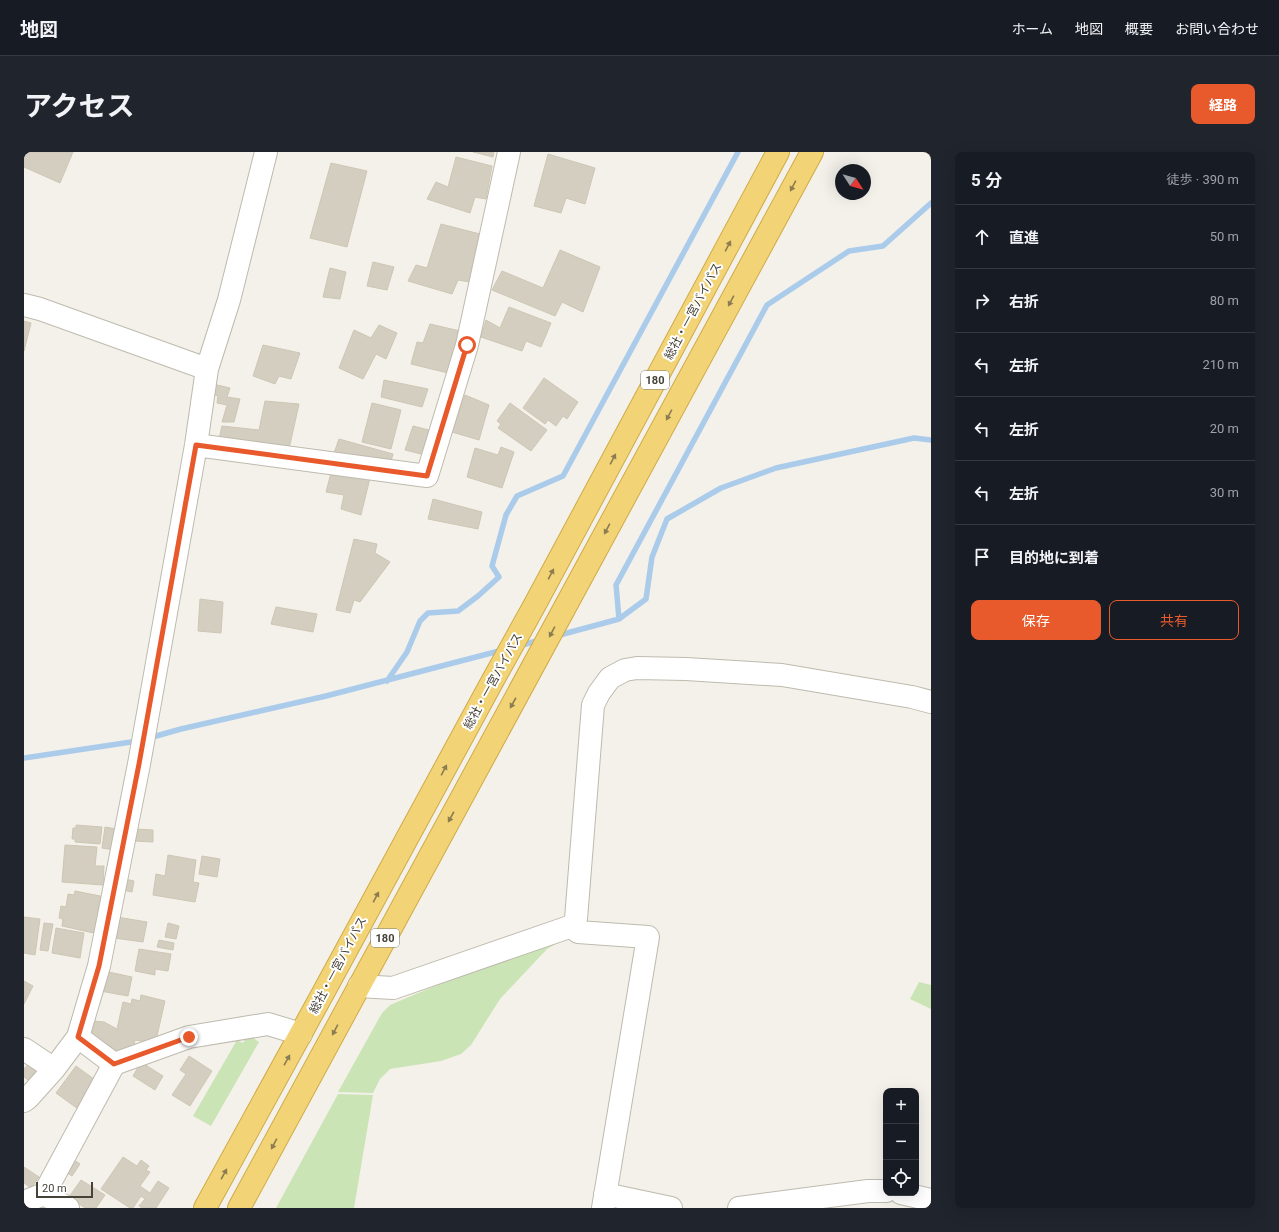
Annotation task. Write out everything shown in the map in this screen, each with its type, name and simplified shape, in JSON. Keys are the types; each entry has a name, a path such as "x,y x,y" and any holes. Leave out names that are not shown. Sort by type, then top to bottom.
{"highway":[{"name":"総社・一宮バイパス","path":"205,1208 533,608 778,152"},
{"name":"180","path":"239,1208 812,152"},
{"path":"322,995 347,1008"}],"street":[{"path":"24,1100 28,1098 54,1069 78,1037 99,966 139,764 196,445 207,369 229,300 266,152"},
{"path":"196,445 427,476 467,345 509,152"},
{"path":"24,305 40,309 207,369"},
{"path":"359,986 393,988 572,926 576,919 593,705 599,692 610,678 625,670 637,668 686,669 782,675 912,697 931,702"},
{"path":"572,926 578,932 648,937 604,1201 671,1208"},
{"path":"24,1202 44,1194 114,1064 189,1037 268,1024 301,1034"},
{"path":"78,1037 114,1064"},
{"path":"24,1049 54,1069"},
{"path":"739,1208 868,1191 883,1191"},
{"path":"44,1194 68,1208"},
{"path":"914,1196 931,1200"}],"green space":[{"path":"563,940 547,949 500,999 471,1045 461,1054 441,1061 390,1069 380,1079 373,1093 338,1092 382,1013 390,1005 437,985 440,981"},
{"path":"919,982 931,985 931,1009 910,999"},
{"path":"248,1035 259,1042 211,1126 193,1116 237,1040 243,1043"},
{"path":"338,1094 373,1095 354,1208 276,1208"}],"building":[{"path":"24,152 73,152 60,183 24,167"},
{"path":"473,152 494,152 493,157"},
{"path":"548,154 595,168 585,204 566,198 561,213 534,206"},
{"path":"456,157 492,166 486,199 475,197 470,213 427,199 436,182 448,187"},
{"path":"331,163 367,171 347,247 310,238"},
{"path":"441,224 480,234 470,282 458,280 452,294 408,281 416,265 427,268"},
{"path":"560,250 600,267 583,312 562,302 555,316 492,290 502,271 543,288"},
{"path":"373,262 394,267 387,290 367,286"},
{"path":"330,268 346,272 340,299 323,297"},
{"path":"509,307 551,323 541,347 526,341 522,351 481,337 486,320 500,328"},
{"path":"24,321 31,323 24,351"},
{"path":"430,324 460,331 448,373 411,364 417,342 423,343"},
{"path":"379,325 397,333 386,359 376,354 363,379 339,368 354,330 371,338"},
{"path":"263,345 300,353 291,379 279,376 275,384 253,376"},
{"path":"544,378 578,402 567,419 563,416 556,426 548,420 545,424 523,408"},
{"path":"384,380 428,389 422,407 381,397"},
{"path":"213,384 230,388 227,397 240,399 234,422 222,422 227,405 217,403 218,396 211,394"},
{"path":"465,395 489,405 479,440 452,432"},
{"path":"265,401 299,404 289,449 219,439 222,426 259,430"},
{"path":"372,403 401,410 391,449 362,442"},
{"path":"510,403 547,430 531,451 498,428 501,424 497,421"},
{"path":"413,426 433,431 425,455 405,450"},
{"path":"339,439 393,454 389,468 334,453"},
{"path":"501,447 514,452 502,488 467,477 475,448 498,455"},
{"path":"332,469 370,478 361,515 341,509 344,495 326,492"},
{"path":"433,499 482,512 478,529 428,519"},
{"path":"354,539 377,544 375,553 390,562 360,602 354,600 350,613 336,610"},
{"path":"200,599 223,602 221,633 198,631"},
{"path":"276,607 317,614 313,632 271,624"},
{"path":"76,825 102,827 100,844 75,842 75,839 72,839 73,828 76,828"},
{"path":"105,827 117,829 114,850 102,848"},
{"path":"135,829 153,830 153,842 134,841"},
{"path":"65,845 97,847 95,866 104,866 103,885 62,882"},
{"path":"168,855 196,860 193,882 199,883 195,902 153,895 156,874 165,876"},
{"path":"202,856 220,859 217,877 199,874"},
{"path":"125,879 134,881 132,892 123,890"},
{"path":"75,891 105,897 98,934 62,926 63,919 59,918 61,906 66,907 68,894 74,895"},
{"path":"24,917 40,919 35,955 24,953"},
{"path":"117,917 147,922 143,942 114,938"},
{"path":"44,923 53,924 48,951 40,950"},
{"path":"168,923 179,926 176,939 165,937"},
{"path":"56,928 84,933 80,958 52,953"},
{"path":"159,940 174,943 173,950 157,947"},
{"path":"139,949 171,954 168,971 155,969 155,975 135,971"},
{"path":"104,971 132,977 128,996 100,991"},
{"path":"24,981 33,986 24,1004"},
{"path":"141,995 165,1001 157,1036 147,1042 135,1040 134,1046 118,1051 86,1031 93,1021 104,1022 117,1029 123,1002 131,1004 132,999 140,1001"},
{"path":"189,1056 212,1071 190,1106 172,1095 186,1074 180,1070"},
{"path":"30,1062 37,1069 28,1080 24,1077 24,1069"},
{"path":"141,1062 163,1076 155,1090 133,1076"},
{"path":"76,1066 98,1082 78,1109 56,1093"},
{"path":"123,1157 137,1166 141,1160 149,1166 146,1170 150,1172 140,1186 150,1193 158,1181 169,1188 156,1208 142,1208 139,1206 145,1199 141,1196 133,1208 130,1208 101,1189"},
{"path":"73,1159 80,1164 72,1176 64,1171"},
{"path":"24,1167 39,1177 31,1188 24,1183"},
{"path":"81,1180 105,1195 96,1208 85,1208 69,1197"}],"waterway":[{"path":"387,681 407,652 420,621 428,613 458,611 478,596 499,577 492,566 506,515 517,496 563,476 738,152"},
{"path":"619,619 616,585 767,305 849,251 883,246 931,203"},
{"path":"556,636 619,619 646,599 652,557 667,519 721,488 776,468 914,438 931,440"},
{"path":"519,646 540,640"},
{"path":"149,738 181,729 326,696 503,650"},
{"path":"24,758 138,741"}],"route":[{"path":"189,1037 114,1064 78,1037 99,966 139,764 196,445 427,476 467,345"}]}
